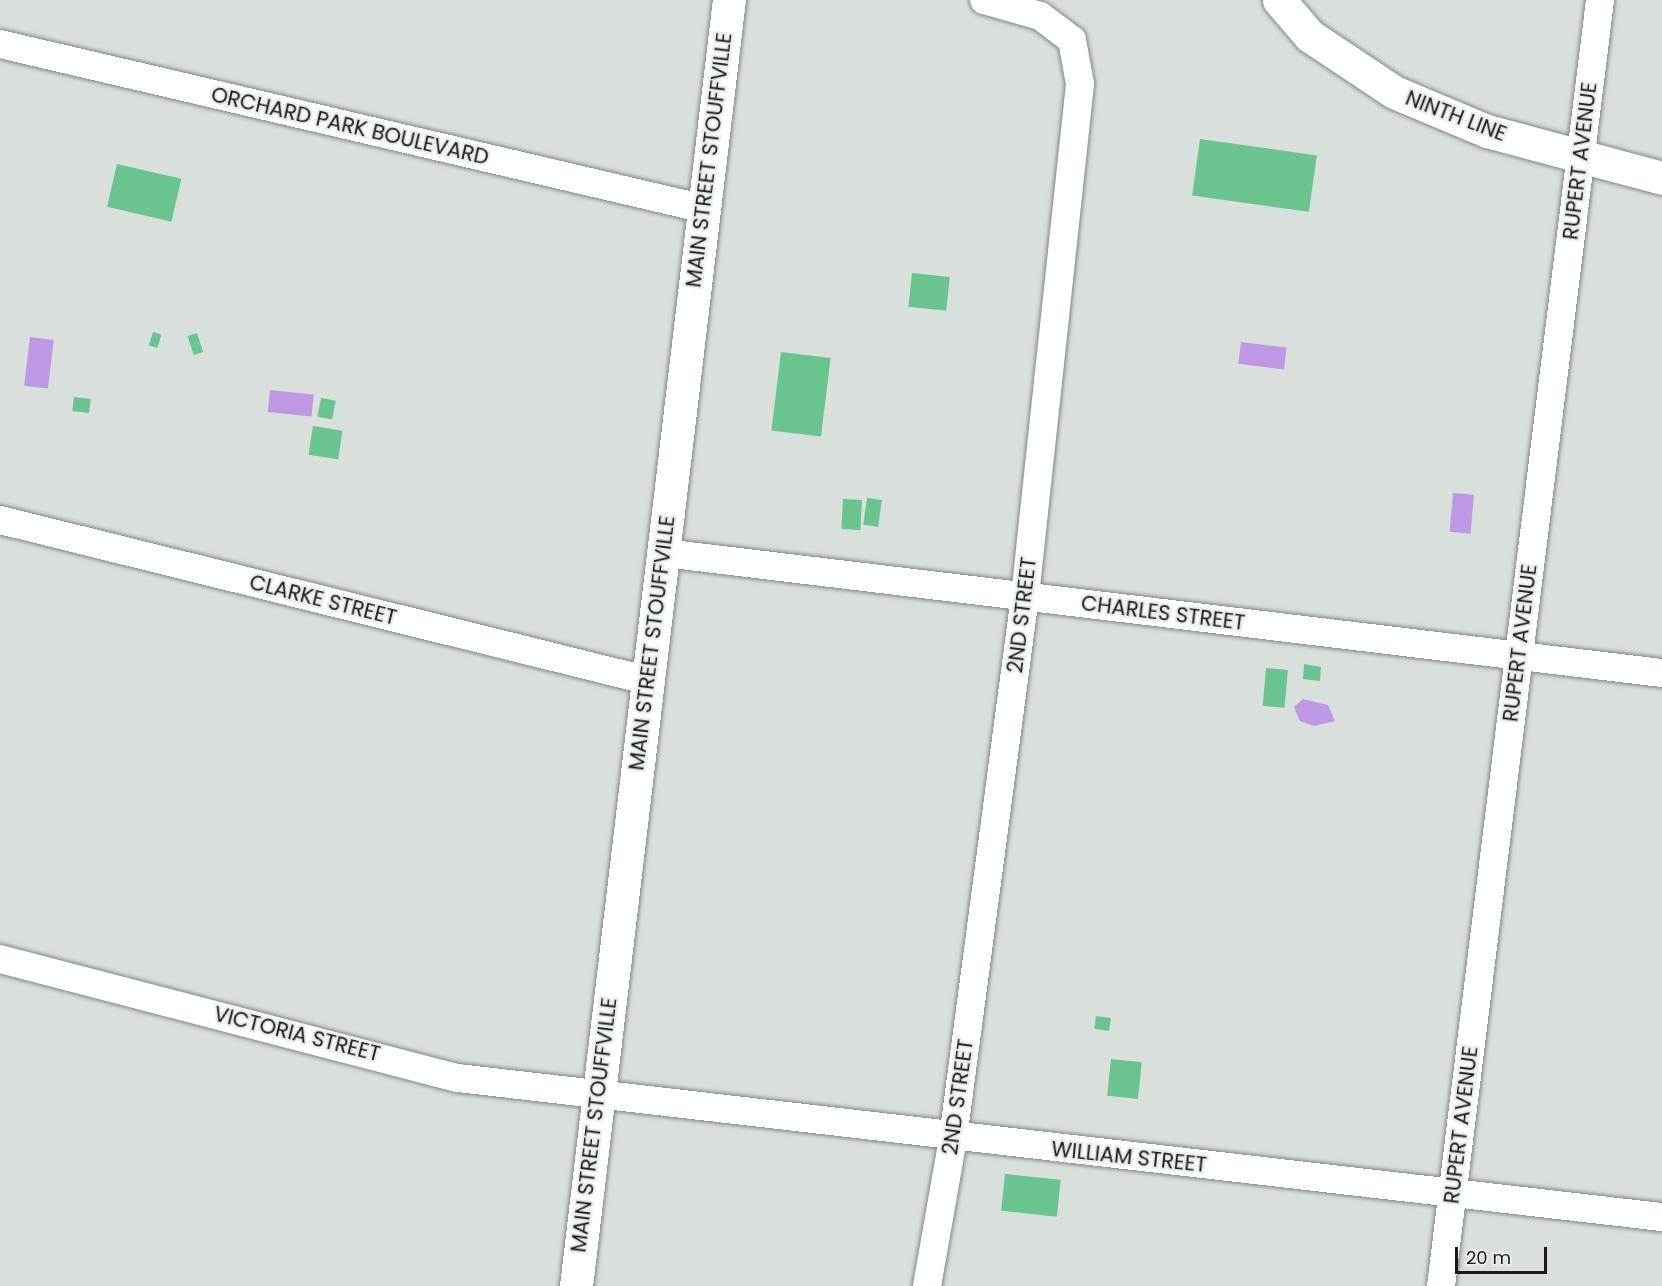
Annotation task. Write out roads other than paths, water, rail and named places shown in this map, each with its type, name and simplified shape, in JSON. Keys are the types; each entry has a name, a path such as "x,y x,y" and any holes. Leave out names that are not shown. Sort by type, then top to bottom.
{"main road":[{"name":"NINTH LINE","path":"1279,0 1310,36 1394,92 1487,131 1580,158 1662,178"},
{"name":"MAIN STREET STOUFFVILLE","path":"576,1286 646,680 664,553 701,208 731,1"}],"street":[{"name":"2ND STREET","path":"927,1286 953,1138 1024,596 1080,84 1072,40 1040,16 984,0"},
{"name":"RUPERT AVENUE","path":"1441,1286 1600,0"},
{"name":"ORCHARD PARK BOULEVARD","path":"0,44 701,208"},
{"name":"CLARKE STREET","path":"0,520 646,680"},
{"name":"CHARLES STREET","path":"664,553 1662,673"},
{"name":"VICTORIA STREET","path":"0,958 458,1078 597,1098"},
{"name":"WILLIAM STREET","path":"597,1098 1662,1217"}]}
